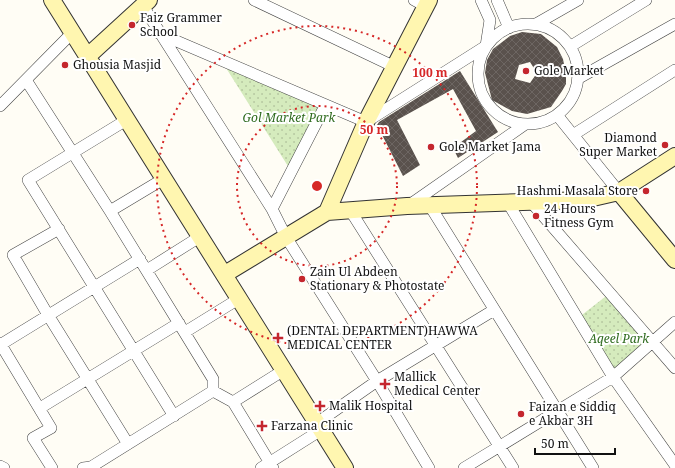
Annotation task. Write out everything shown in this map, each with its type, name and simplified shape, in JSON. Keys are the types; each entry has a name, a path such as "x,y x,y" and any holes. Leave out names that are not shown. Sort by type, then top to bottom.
{"street":[{"path":"52,0 165,178 345,468"},
{"path":"254,0 395,67"},
{"path":"366,122 486,46 501,31 518,24 536,24 547,27 562,36 571,46 578,64 579,78 574,95 566,108 557,115 541,123 524,125 503,118 489,107 480,92 478,80 478,62 486,46 490,20 481,0"},
{"path":"497,0 510,28"},
{"path":"536,24 578,0"},
{"path":"571,46 646,0"},
{"path":"327,212 366,122 395,67 423,2"},
{"path":"88,56 146,3 160,34 272,209 286,237 377,381 429,468"},
{"path":"579,78 675,24"},
{"path":"0,106 73,32"},
{"path":"160,34 325,106 366,122"},
{"path":"573,135 675,70"},
{"path":"26,80 73,152 214,379 213,391"},
{"path":"272,209 325,106"},
{"path":"557,115 675,260"},
{"path":"128,119 28,180 174,416"},
{"path":"407,206 524,125"},
{"path":"225,274 327,212 407,206 584,200 619,192 675,156"},
{"path":"110,211 165,178"},
{"path":"531,202 675,368"},
{"path":"508,203 614,377 675,465"},
{"path":"430,206 593,468"},
{"path":"350,210 513,468"},
{"path":"59,229 13,254 48,315 128,444"},
{"path":"146,270 201,236"},
{"path":"52,468 33,438 51,428 0,344 140,259"},
{"path":"40,408 134,351 240,298"},
{"path":"213,391 233,402 268,466 377,381 434,345 494,310"},
{"path":"464,468 614,377 675,322"},
{"path":"233,402 284,370"},
{"path":"89,468 213,391"},
{"path":"0,466 4,468"}],"green space":[{"name":"Gol Market Park","path":"221,60 325,106 291,171"},
{"name":"Aqeel Park","path":"610,293 652,342 613,377 578,318"}],"building":[{"path":"522,32 541,34 557,47 563,59 566,84 551,107 527,114 512,111 492,100 485,73 487,60 493,49 510,36","holes":["530,62 537,73 530,83 515,79 519,65"]},
{"path":"460,71 498,132 458,158 453,148 476,131 453,89 397,120 420,165 403,176 377,125 379,122"}],"place":[{"name":"Faiz Grammer School","path":"132,25"},
{"name":"Ghousia Masjid","path":"65,65"},
{"name":"Gole Market","path":"526,71"},
{"name":"Diamond Super Market","path":"665,145"},
{"name":"Gole Market Jama","path":"431,147"},
{"name":"Hashmi Masala Store","path":"646,191"},
{"name":"24 Hours Fitness Gym","path":"536,216"},
{"name":"Zain Ul Abdeen Stationary & Photostate","path":"302,279"},
{"name":"(DENTAL DEPARTMENT)HAWWA MEDICAL CENTER","path":"278,338"},
{"name":"Mallick Medical Center","path":"385,384"},
{"name":"Malik Hospital","path":"320,406"},
{"name":"Faizan e Siddiq e Akbar 3H","path":"521,414"},
{"name":"Farzana Clinic","path":"262,426"}]}
